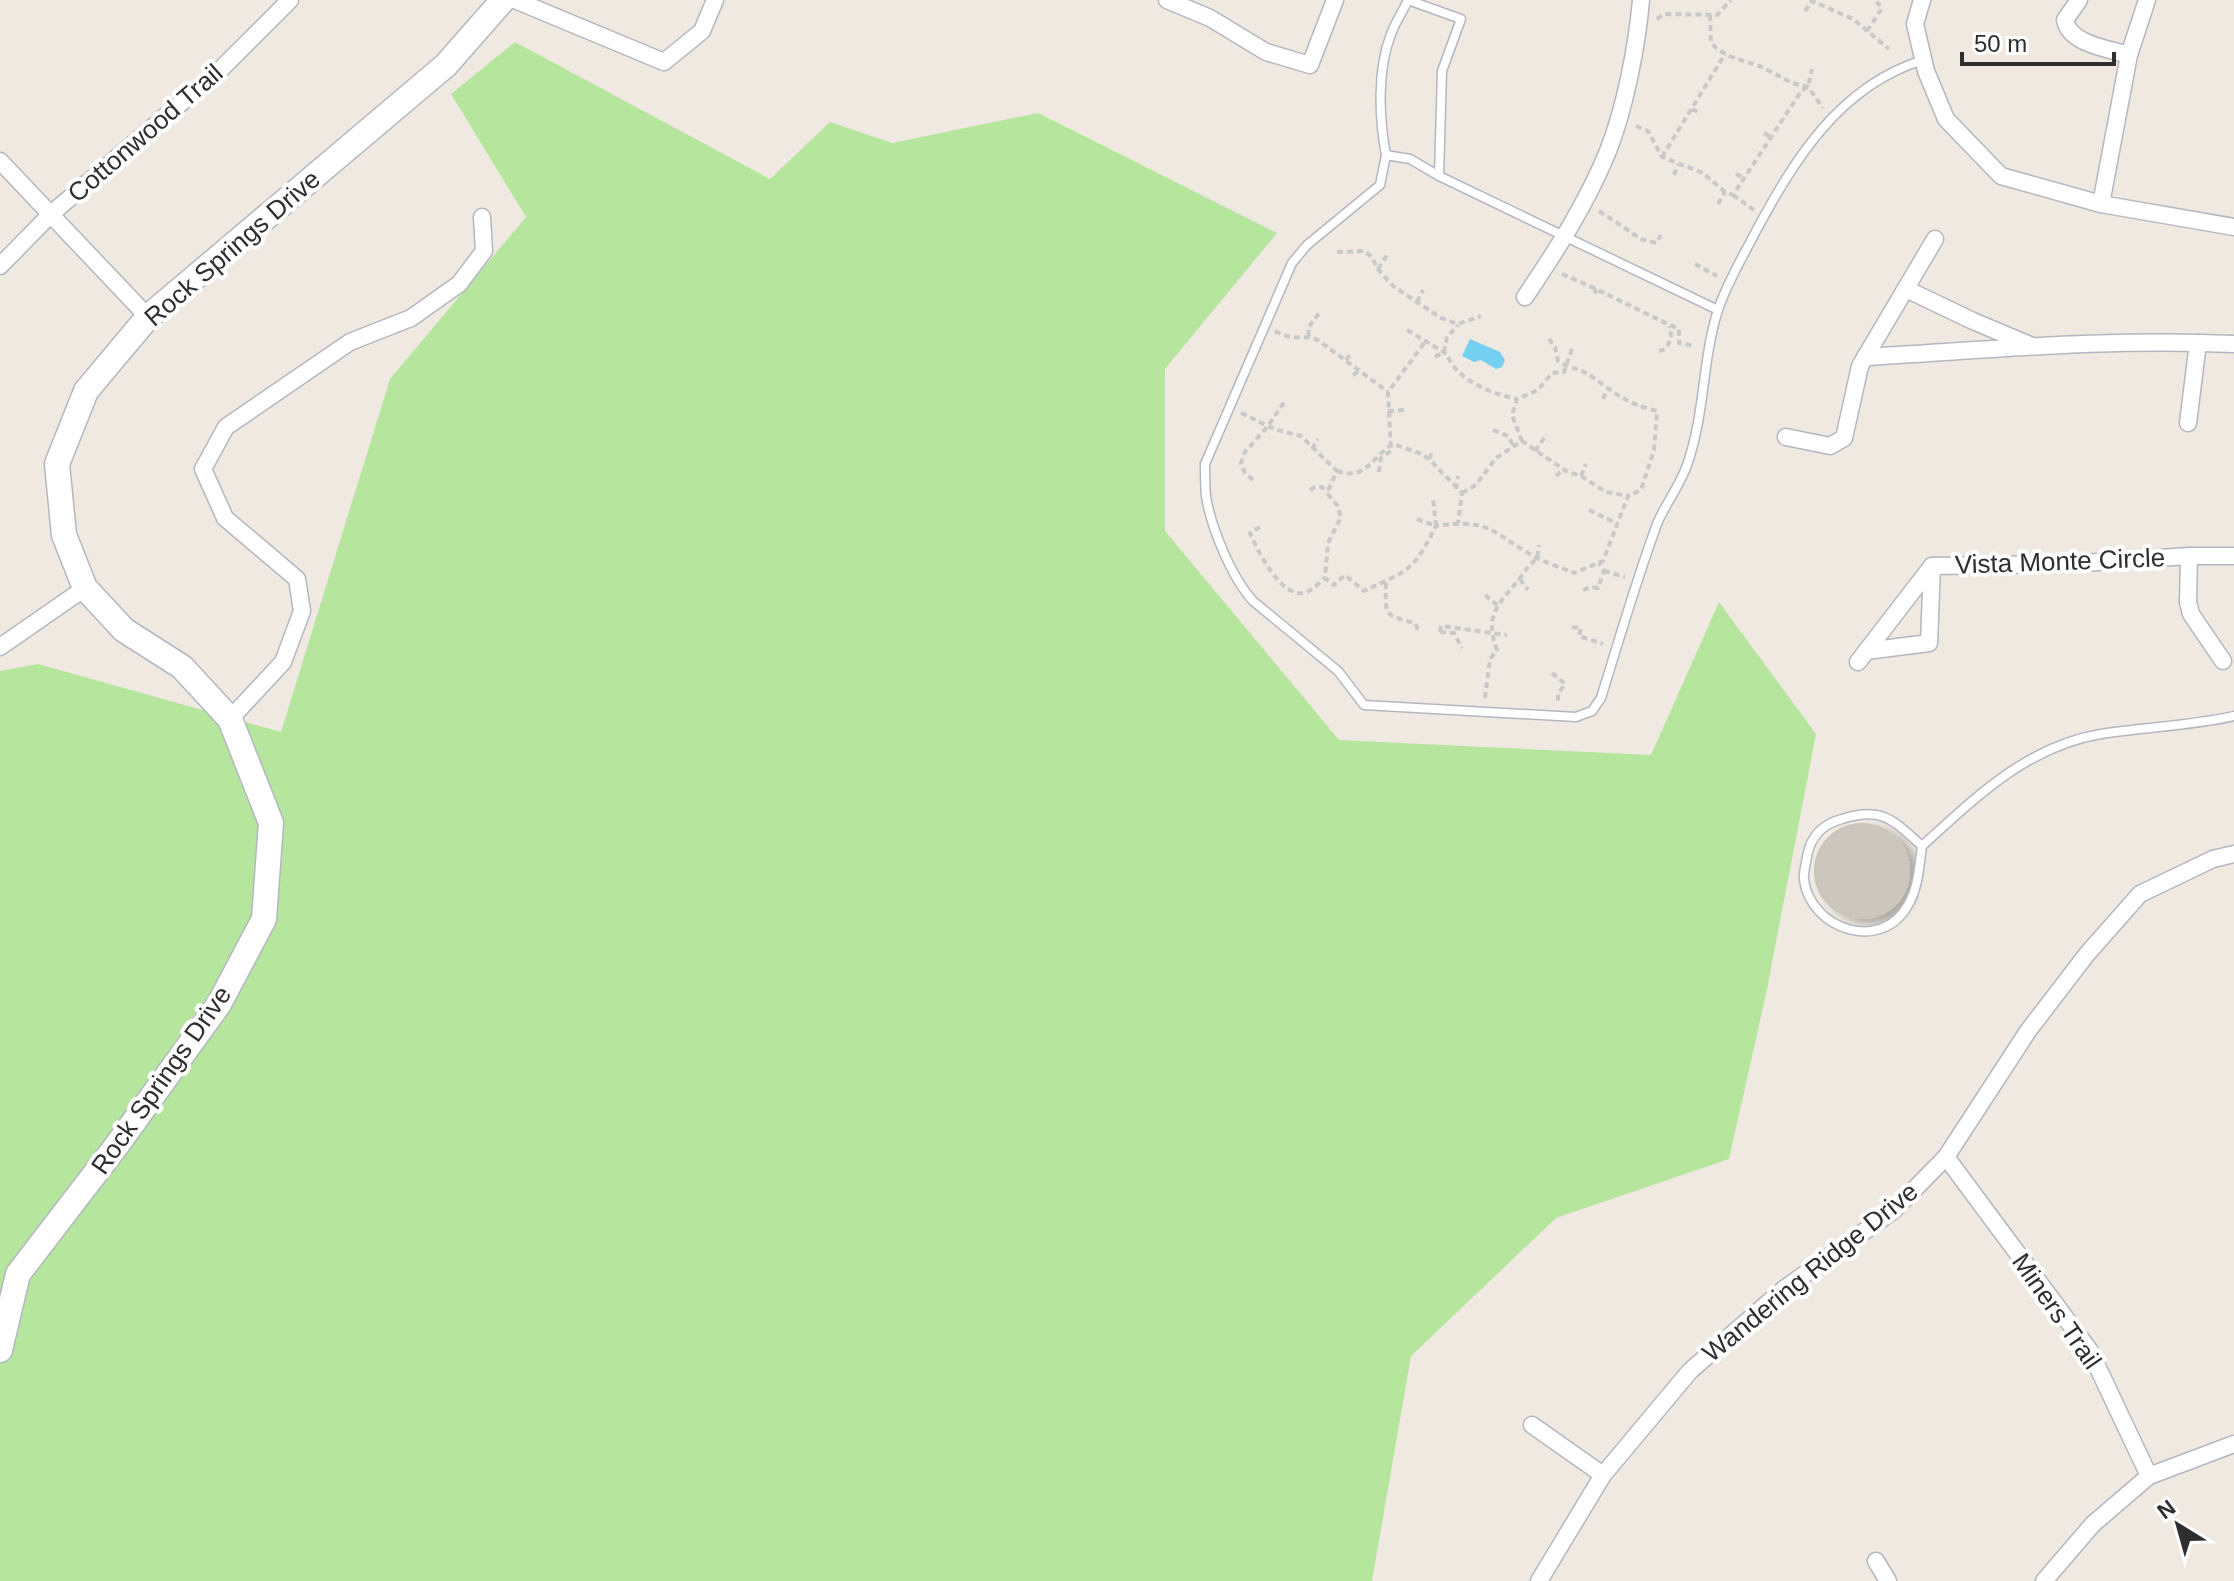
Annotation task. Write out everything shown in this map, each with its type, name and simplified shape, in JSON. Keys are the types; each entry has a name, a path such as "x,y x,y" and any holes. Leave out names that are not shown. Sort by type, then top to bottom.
{"street":[{"name":"Cottonwood Trail","path":"0,266 51,214 222,68 290,0"},
{"name":"Rock Springs Drive","path":"0,1350 18,1274 219,1004 264,919 271,823 230,719 182,667 124,630 85,588 64,535 57,464 86,391 148,317 446,65 503,0"},
{"path":"515,0 664,62 702,31 715,0"},
{"path":"1167,0 1210,18 1266,52 1310,65 1335,0"},
{"path":"1525,297 1565,237 1608,150 1630,74 1641,0"},
{"path":"1922,0 1915,24 1923,60 1946,119 2001,176 2101,204 2234,227"},
{"path":"2079,0 2065,20 2077,38 2129,55"},
{"path":"2101,204 2129,55 2147,0"},
{"path":"0,161 148,317"},
{"path":"230,719 283,662 302,611 297,579 225,518 203,469 226,427 350,342 411,318 459,284 484,251 482,217"},
{"path":"1786,437 1830,446 1844,438 1860,366 1935,239"},
{"path":"1906,289 2036,347"},
{"path":"2188,423 2198,343"},
{"path":"1865,357 2036,347 2234,344"},
{"name":"Vista Monte Circle","path":"2189,556 2188,602 2191,614 2223,661"},
{"name":"Vista Monte Circle","path":"1932,566 2067,564 2234,556"},
{"name":"Vista Monte Circle","path":"1932,566 1929,643 1862,656 1932,566"},
{"path":"0,647 85,588"},
{"name":"Wandering Ridge Drive","path":"1539,1581 1603,1475 1690,1371 1784,1289 1894,1210 1946,1157 2028,1031 2087,954 2140,894 2213,859 2234,854"},
{"name":"Miners Trail","path":"1946,1157 2090,1351 2149,1476"},
{"path":"1532,1425 1603,1475"},
{"path":"2044,1581 2093,1524 2149,1476 2234,1444"},
{"path":"1876,1561 1888,1581"}],"lane":[{"path":"1439,176 1442,71 1461,19 1408,0 1390,36 1383,70 1381,131 1386,155 1380,185 1307,245 1292,263 1205,464 1206,496 1213,524 1242,589 1338,671 1364,705 1576,717 1592,711 1601,698 1658,521 1687,466 1700,416 1718,310 1729,282 1777,191 1819,130 1841,106 1878,80 1923,60"},
{"path":"1386,155 1410,159 1439,176 1718,310"},
{"path":"1922,846 1887,816 1861,813 1827,823 1810,842 1803,879 1812,906 1842,929 1864,933 1890,924 1907,908 1917,886 1922,846 1979,793 2019,765 2060,745 2099,734 2199,724 2234,716"}],"path":[{"path":"1657,19 1664,14 1717,15 1731,0"},
{"path":"1805,11 1811,0 1853,19 1889,49"},
{"path":"1875,0 1882,8 1889,8"},
{"path":"1867,31 1882,8"},
{"path":"1710,15 1711,42 1725,53 1808,87 1821,106"},
{"path":"1662,157 1725,53"},
{"path":"1741,66 1744,59"},
{"path":"1808,87 1812,69"},
{"path":"1733,195 1802,90 1808,87"},
{"path":"1787,105 1795,102"},
{"path":"1692,109 1700,113"},
{"path":"1636,126 1648,131 1662,157 1703,173 1725,192 1764,217"},
{"path":"1764,133 1772,138"},
{"path":"1674,175 1678,164"},
{"path":"1736,174 1744,178"},
{"path":"1718,204 1725,192"},
{"path":"1597,210 1641,239 1656,243 1661,235"},
{"path":"1337,252 1364,251 1393,286 1441,318 1458,324"},
{"path":"1378,269 1387,255"},
{"path":"1695,264 1729,282"},
{"path":"1545,266 1679,329 1679,343 1710,350"},
{"path":"1594,288 1597,295"},
{"path":"1417,302 1423,290"},
{"path":"1309,336 1308,328 1320,312"},
{"path":"1435,357 1444,352 1447,337 1458,324 1481,316"},
{"path":"1659,351 1666,349 1670,340 1668,324"},
{"path":"1266,326 1290,339 1309,336 1324,344 1388,392"},
{"path":"1407,330 1444,352 1450,364 1472,383 1517,399 1538,390 1552,373 1564,372 1573,346"},
{"path":"1517,399 1512,415 1522,441 1563,470 1581,476 1606,492 1628,496 1637,493 1645,480 1654,450 1657,411 1634,406 1607,390 1593,377 1565,366 1558,361 1555,347 1549,339"},
{"path":"1379,472 1381,458 1391,451 1388,392 1425,342"},
{"path":"1320,349 1324,344"},
{"path":"1346,360 1352,352"},
{"path":"1353,375 1360,370"},
{"path":"1603,399 1607,390"},
{"path":"1253,480 1245,473 1241,463 1245,452 1285,401"},
{"path":"1230,408 1268,426 1301,436 1337,471 1348,475 1367,469 1379,453 1393,444 1419,453 1429,459 1462,493"},
{"path":"1388,411 1405,410"},
{"path":"1493,430 1508,436 1513,445"},
{"path":"1535,451 1547,434"},
{"path":"1312,449 1318,439"},
{"path":"1462,493 1476,485 1496,458 1522,441"},
{"path":"1429,459 1433,450"},
{"path":"1581,476 1586,464"},
{"path":"1556,476 1563,470"},
{"path":"1327,493 1337,471"},
{"path":"1456,489 1458,476"},
{"path":"1260,527 1250,533 1257,549 1285,587 1294,594 1306,593 1325,578 1328,543 1341,517 1337,505 1322,487 1310,490"},
{"path":"1458,523 1462,493"},
{"path":"1417,519 1436,526 1458,523 1488,526 1537,559 1574,573 1603,561 1628,496"},
{"path":"1325,578 1334,585 1345,575 1364,591 1386,583 1415,562 1436,526 1433,498"},
{"path":"1589,510 1616,523"},
{"path":"1487,688 1490,659 1497,650 1490,627 1503,595 1537,559 1539,545"},
{"path":"1599,563 1604,571 1638,581"},
{"path":"1583,590 1598,588 1604,571"},
{"path":"1520,579 1528,590"},
{"path":"1386,583 1385,604 1389,614 1398,621 1415,623 1418,630"},
{"path":"1485,595 1498,606"},
{"path":"1462,648 1454,633 1440,632 1441,626 1507,635"},
{"path":"1572,627 1581,628 1579,636 1616,648"},
{"path":"1552,673 1565,684 1558,694 1558,716"}],"green space":[{"path":"515,42 770,179 830,122 892,143 1038,113 1277,233 1165,369 1165,531 1339,740 1651,755 1719,602 1816,734 1766,994 1729,1159 1556,1218 1411,1356 1372,1581 0,1581 0,671 38,664 281,732 390,379 526,217 451,94"}],"water":[{"path":"1470,339 1500,352 1505,360 1502,367 1496,369 1481,360 1474,362 1462,356"}],"building":[{"path":"1862,824 1880,827 1896,837 1906,853 1909,871 1906,889 1896,905 1880,915 1862,918 1844,915 1828,905 1818,889 1815,871 1818,853 1828,837 1844,827"}]}
